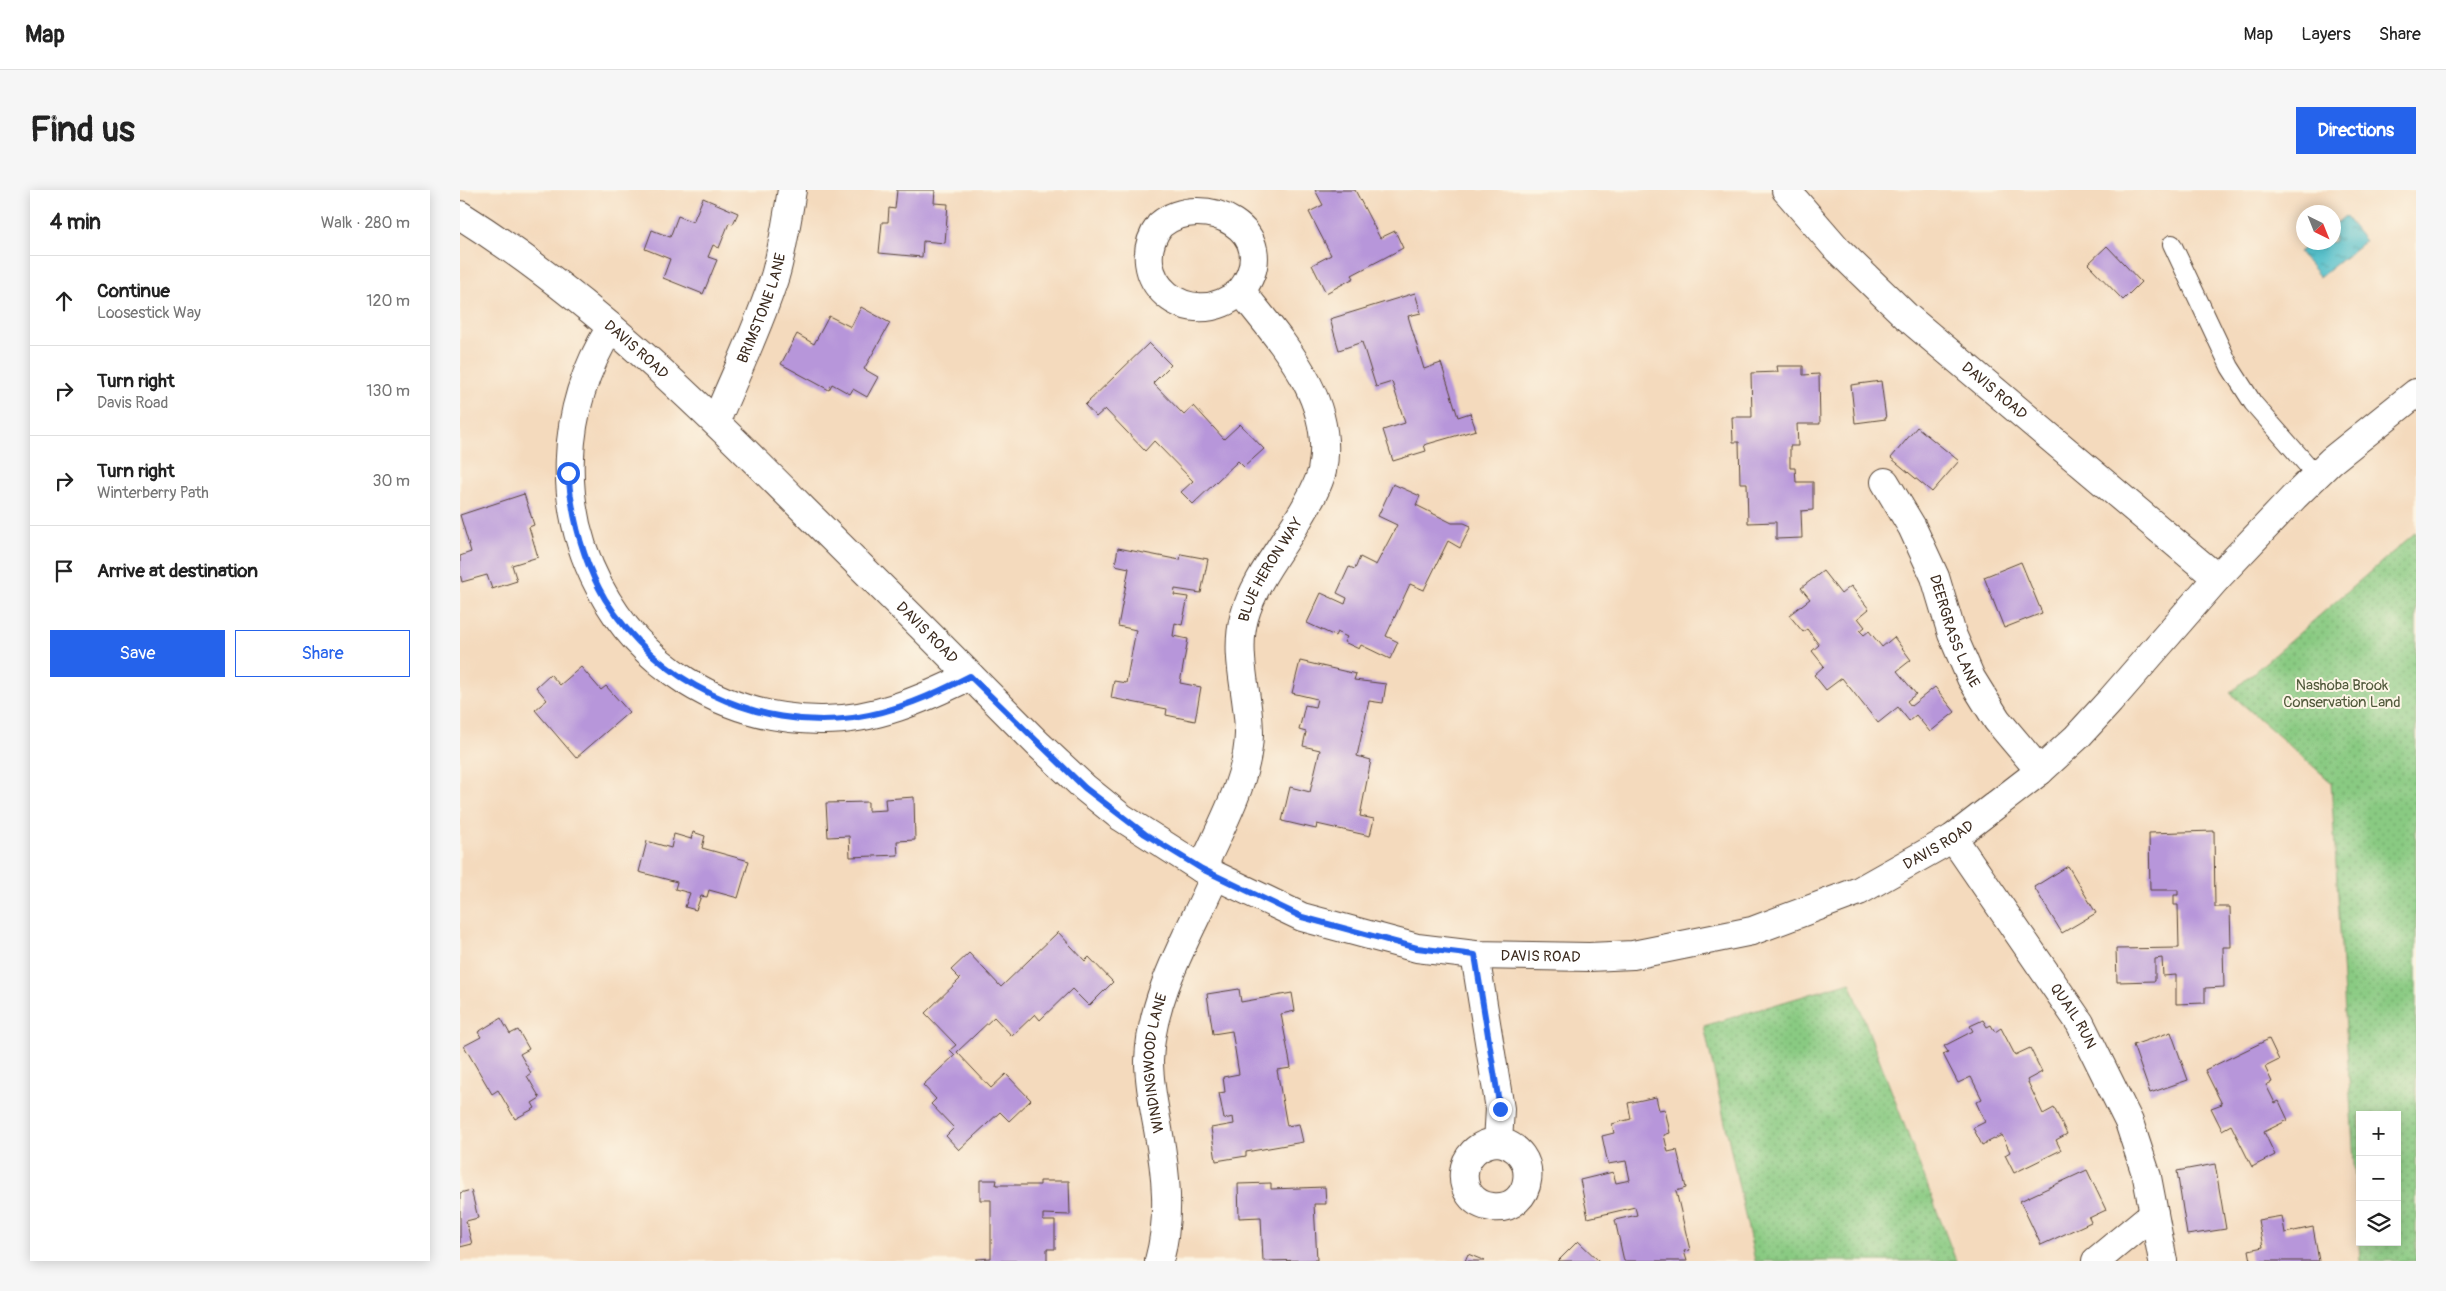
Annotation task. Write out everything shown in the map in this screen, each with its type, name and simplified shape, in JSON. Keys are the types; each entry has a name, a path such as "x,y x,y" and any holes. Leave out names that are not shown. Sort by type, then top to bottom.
{"street":[{"name":"BRIMSTONE LANE","path":"716,421 762,313 775,275 784,240 792,190"},
{"name":"DAVIS ROAD","path":"1786,190 1838,250 1906,316 2217,578"},
{"name":"DAVIS ROAD","path":"460,215 516,253 611,327 716,421 970,676 1085,788 1145,834 1209,872 1302,917 1417,948 1475,955 1589,957 1633,955 1752,931 1859,891 1953,838 2040,771 2077,738 2217,578 2316,475 2416,392"},
{"name":"BLUE HERON WAY","path":"1209,872 1247,756 1248,712 1241,662 1244,618 1254,592 1315,491 1324,454 1322,418 1316,401 1280,340 1241,291"},
{"path":"611,327 599,346 586,376 576,408 570,440 571,506 579,538 590,569 605,598 624,626 646,650 672,671 698,688 727,702 757,712 789,718 821,720 884,712 914,702 970,676"},
{"name":"DEERGRASS LANE","path":"1885,482 1912,527 1934,577 1952,634 1971,678 1997,720 2040,771"},
{"name":"QUAIL RUN","path":"1953,838 2080,1023 2129,1122 2147,1177 2163,1261"},
{"name":"WINDINGWOOD LANE","path":"1159,1261 1166,1224 1167,1200 1163,1156 1151,1087 1151,1034 1156,1010 1209,872"},
{"path":"1475,955 1500,1109 1498,1142"},
{"path":"2096,1261 2154,1214"}],"lane":[{"path":"2172,244 2230,367 2253,403 2316,475"}],"green space":[{"name":"Nashoba Brook Conservation Land","path":"2416,532 2416,1261 2360,1261 2359,1246 2401,1246 2401,1111 2356,1111 2356,1195 2331,782 2230,693"},
{"path":"1850,982 1956,1261 1755,1261 1704,1026"}],"water":[{"path":"2345,216 2365,241 2320,277 2299,252 2302,250 2341,250 2341,219"}],"building":[{"path":"897,190 935,190 934,203 948,204 945,243 923,241 922,257 879,253 882,222 888,222 889,208 895,209"},
{"path":"1315,190 1355,190 1380,238 1395,231 1403,248 1352,275 1354,278 1326,293 1312,265 1331,255 1309,212 1323,205"},
{"path":"703,198 738,213 733,224 729,223 719,248 713,245 708,257 717,260 703,294 663,278 670,259 645,249 652,230 670,237 678,216 693,222"},
{"path":"2107,246 2141,282 2123,300 2088,264"},
{"path":"1415,293 1421,313 1408,316 1424,369 1441,363 1458,417 1470,413 1476,430 1424,445 1426,451 1393,461 1383,430 1405,423 1392,382 1376,387 1362,342 1339,350 1330,319"},
{"path":"861,307 890,323 864,369 878,377 867,397 853,389 850,394 832,384 829,390 781,364 797,334 814,344 829,316 851,327"},
{"path":"1149,343 1171,365 1153,383 1184,415 1194,406 1224,439 1240,424 1264,449 1244,467 1238,461 1193,504 1181,492 1193,481 1154,441 1145,451 1105,409 1096,417 1085,405"},
{"path":"1777,366 1803,366 1803,375 1819,374 1820,424 1797,424 1798,446 1790,446 1790,468 1795,468 1796,482 1813,482 1813,510 1801,511 1802,538 1776,539 1776,522 1748,523 1747,483 1740,483 1739,442 1733,442 1732,417 1752,417 1751,373 1778,372"},
{"path":"1881,381 1886,419 1855,423 1851,385"},
{"path":"1917,427 1959,461 1932,492 1891,458"},
{"path":"1393,484 1420,496 1416,505 1452,523 1464,523 1471,526 1460,548 1448,541 1424,590 1410,584 1386,636 1398,642 1390,659 1361,645 1359,649 1344,642 1347,637 1337,632 1335,636 1307,623 1321,593 1345,604 1347,598 1337,593 1349,567 1355,569 1360,557 1376,565 1397,525 1378,516"},
{"path":"524,494 534,525 529,527 538,557 512,565 517,581 492,589 487,575 462,582 460,556 471,552 460,515"},
{"path":"1118,548 1180,560 1181,554 1208,559 1201,593 1175,589 1174,595 1188,597 1182,625 1175,623 1173,636 1188,639 1180,683 1201,687 1195,721 1166,715 1167,709 1111,698 1114,681 1126,683 1136,630 1118,626 1129,568 1115,565"},
{"path":"2021,562 2042,613 2004,628 1984,577"},
{"path":"1823,571 1841,594 1851,586 1869,609 1858,618 1865,627 1860,631 1864,635 1869,631 1882,647 1894,637 1911,660 1897,671 1916,694 1907,701 1911,706 1935,687 1955,712 1930,732 1916,715 1909,721 1898,707 1878,723 1842,678 1826,690 1814,675 1824,666 1812,651 1819,645 1807,629 1803,632 1789,615 1810,599 1801,588"},
{"path":"1300,661 1356,674 1354,680 1386,684 1383,703 1369,701 1357,756 1371,760 1360,816 1374,819 1370,836 1317,824 1316,829 1282,821 1290,787 1310,792 1320,750 1303,746 1306,732 1299,730 1305,705 1315,707 1317,699 1292,693"},
{"path":"581,667 601,690 606,686 629,712 576,758 535,710 547,700 536,687 550,674 560,685"},
{"path":"914,797 915,840 897,841 898,855 850,857 849,836 828,837 826,803 868,802 868,811 886,810 885,799"},
{"path":"2214,831 2215,907 2230,907 2231,947 2223,947 2224,987 2205,988 2205,1003 2176,1004 2176,975 2163,976 2162,958 2155,959 2155,981 2117,982 2116,949 2179,948 2178,905 2174,905 2174,895 2178,895 2178,890 2150,890 2149,833"},
{"path":"693,832 705,836 702,848 749,861 738,898 709,890 707,897 701,896 696,910 685,907 690,893 675,889 677,882 639,872 647,841 671,848 674,834 691,839"},
{"path":"2068,866 2096,913 2062,933 2034,887"},
{"path":"1058,932 1085,961 1089,957 1113,982 1089,1006 1072,989 1040,1020 1035,1014 1012,1036 994,1017 957,1052 991,1088 1006,1074 1031,1100 1009,1121 1000,1112 959,1150 946,1136 954,1128 931,1104 936,1099 923,1085 955,1055 950,1050 956,1045 925,1013 960,979 951,970 969,953 1001,987"},
{"path":"1239,989 1241,1002 1292,993 1295,1011 1281,1014 1291,1068 1277,1070 1287,1126 1299,1124 1303,1142 1246,1152 1246,1156 1216,1161 1211,1128 1234,1124 1233,1117 1224,1119 1219,1093 1225,1092 1223,1077 1239,1074 1232,1031 1213,1034 1207,994"},
{"path":"501,1018 510,1034 518,1030 529,1049 520,1054 531,1073 527,1076 540,1098 532,1103 535,1108 515,1119 498,1090 492,1094 464,1046 481,1037 478,1032"},
{"path":"1983,1020 1987,1027 1991,1025 1995,1032 2001,1028 2015,1055 2030,1048 2042,1072 2027,1080 2043,1114 2054,1108 2067,1134 2056,1140 2061,1150 2014,1173 2005,1155 2010,1152 2002,1135 1982,1145 1973,1128 1985,1122 1976,1102 1982,1099 1971,1077 1958,1083 1943,1054 1948,1052 1944,1046 1973,1031 1970,1026"},
{"path":"2171,1032 2188,1080 2150,1093 2133,1045"},
{"path":"2269,1039 2279,1060 2265,1067 2272,1082 2266,1085 2275,1103 2279,1101 2288,1120 2264,1132 2275,1155 2252,1167 2231,1125 2222,1130 2211,1108 2222,1104 2205,1070"},
{"path":"1656,1097 1659,1110 1665,1109 1670,1133 1664,1135 1668,1152 1677,1150 1686,1188 1676,1191 1690,1250 1684,1251 1687,1261 1624,1261 1615,1220 1637,1215 1635,1207 1588,1218 1580,1180 1613,1172 1616,1183 1630,1180 1626,1161 1608,1164 1602,1136 1614,1133 1612,1124 1631,1119 1628,1103"},
{"path":"2215,1164 2226,1229 2187,1235 2177,1171"},
{"path":"2087,1170 2106,1210 2089,1218 2091,1222 2041,1245 2020,1201"},
{"path":"980,1180 997,1180 996,1185 1040,1185 1040,1181 1069,1181 1070,1215 1043,1214 1043,1221 1055,1221 1055,1249 1047,1249 1047,1261 976,1261 976,1259 991,1258 991,1200 980,1200"},
{"path":"1271,1183 1271,1189 1325,1187 1326,1204 1314,1204 1317,1260 1263,1261 1261,1217 1239,1218 1238,1184"},
{"path":"471,1190 478,1218 466,1221 472,1244 460,1247 460,1193"},
{"path":"2282,1216 2285,1233 2313,1227 2319,1261 2251,1261 2249,1250 2263,1247 2258,1220"},
{"path":"1578,1241 1599,1261 1558,1261"},
{"path":"1468,1254 1485,1261 1465,1261"}],"route":[{"path":"568,473 571,506 579,538 590,569 605,598 624,626 646,650 672,671 698,688 727,702 757,712 789,718 821,720 852,718 884,712 914,702 970,676 1085,788 1145,834 1202,869 1302,917 1417,948 1475,955 1500,1109"}]}
